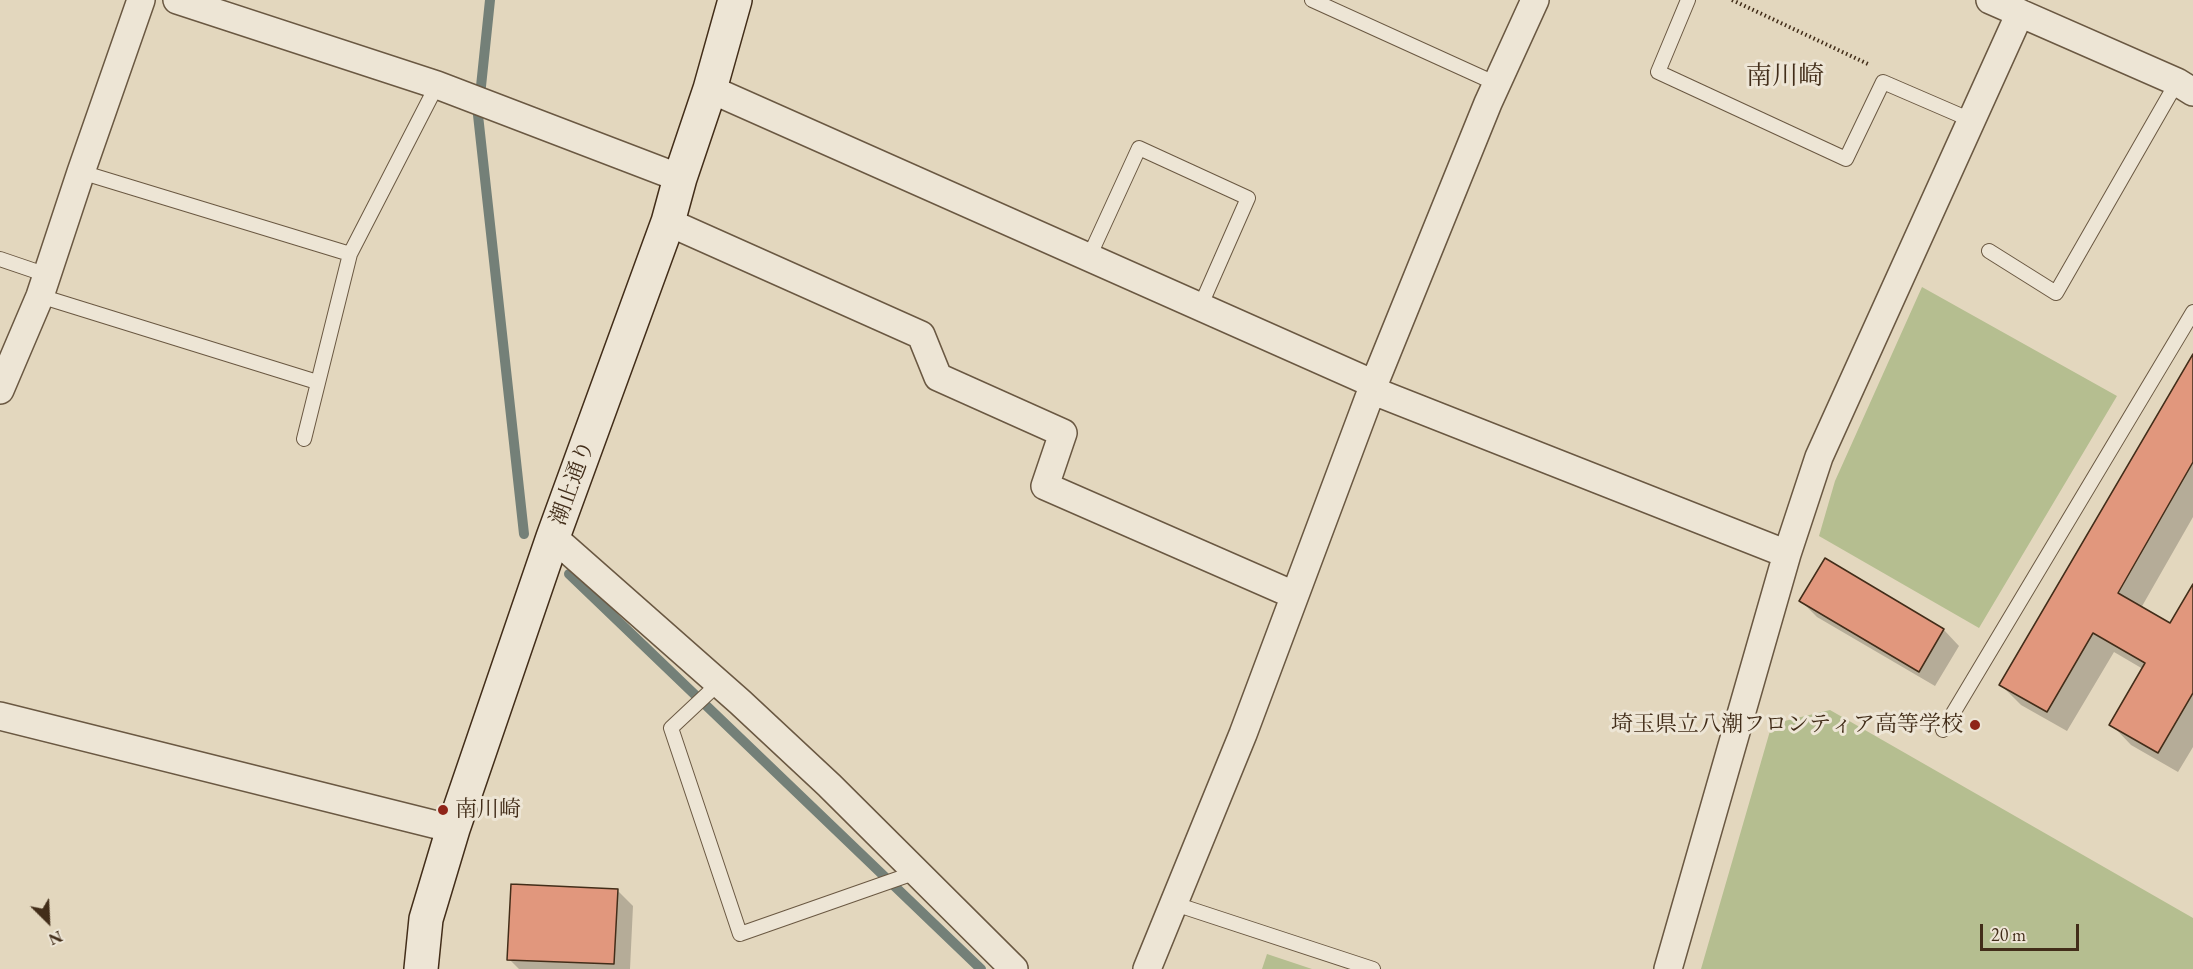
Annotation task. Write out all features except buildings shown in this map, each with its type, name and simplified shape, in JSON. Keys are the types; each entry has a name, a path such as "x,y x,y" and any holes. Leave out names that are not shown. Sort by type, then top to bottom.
{"street":[{"path":"0,390 44,285 141,0"},
{"path":"177,0 437,85 680,178"},
{"name":"潮止通り","path":"421,969 426,919 453,829 553,537 668,222 735,0"},
{"path":"1147,969 1243,734 1373,387 1497,84 1535,0"},
{"path":"1990,0 2022,7 2185,87"},
{"path":"1668,969 1786,554 1819,457 2022,7"},
{"path":"710,89 1089,257 1373,387 1786,554"},
{"path":"668,222 921,335 938,376 1063,433 1045,486 1294,595"},
{"path":"553,537 719,683 829,784 1014,969"},
{"path":"0,716 453,829"}],"lane":[{"path":"1312,0 1497,84"},
{"path":"1688,0 1659,72 1846,159 1883,82 1971,120"},
{"path":"304,439 350,254 437,85"},
{"path":"1989,251 2056,293 2185,87"},
{"path":"1089,257 1139,148 1248,198 1200,307"},
{"path":"81,172 350,254"},
{"path":"0,259 44,285 317,382"},
{"path":"1942,730 2193,312"},
{"path":"719,683 671,728 740,934 917,872"},
{"path":"1173,903 1373,969"}],"path":[{"path":"1732,0 1878,69 1883,82"}],"green space":[{"path":"1922,287 2117,396 1979,628 1819,536 1835,481"},
{"path":"1830,710 2193,918 2193,969 1701,969 1772,724"},
{"path":"1267,954 1312,969 1262,969"}],"waterway":[{"path":"490,0 478,115 524,534"},
{"path":"569,574 981,969"}],"place":[{"name":"埼玉県立八潮フロンティア高等学校","path":"1975,725"},
{"name":"南川崎","path":"443,810"}],"district":[{"name":"南川崎","path":"1785,77"}]}
